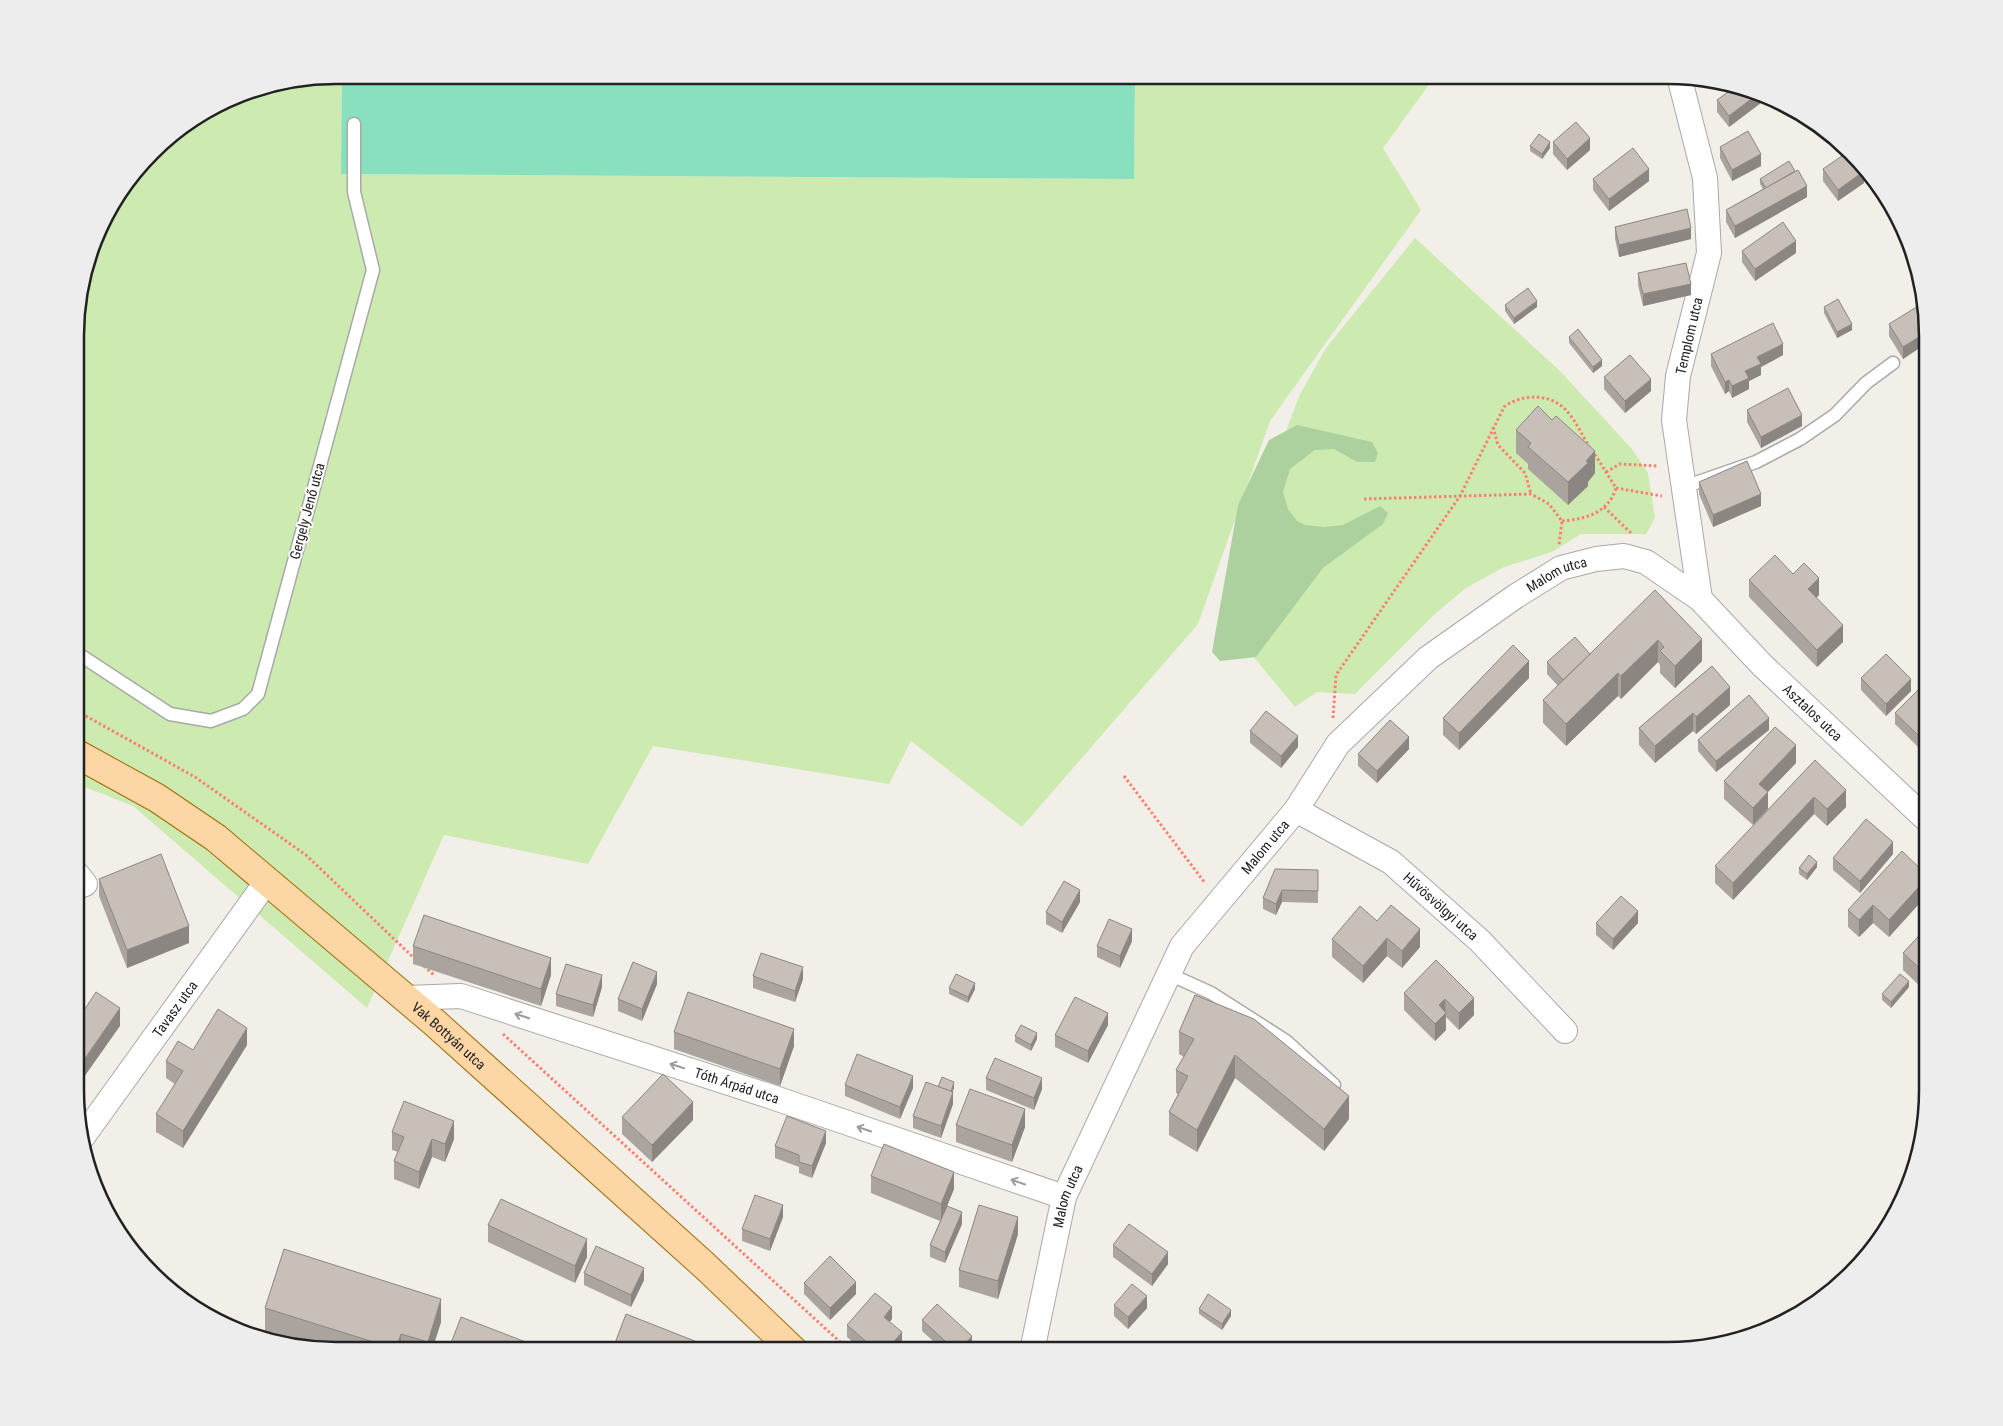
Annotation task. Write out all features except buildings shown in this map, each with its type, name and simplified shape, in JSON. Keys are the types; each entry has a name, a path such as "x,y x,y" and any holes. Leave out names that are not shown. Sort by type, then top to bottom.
{"main road":[{"name":"Vak Bottyán utca","path":"84,758 157,798 216,838 406,998 705,1266 785,1342"}],"street":[{"name":"Templom utca","path":"1681,84 1705,178 1709,253 1678,376 1674,420 1700,599"},
{"name":"Malom utca","path":"1034,1342 1064,1198 1182,946 1296,810 1338,744 1428,658 1516,596 1561,568 1596,559 1624,556 1646,562 1700,599"},
{"name":"Asztalos utca","path":"1700,599 1762,665 1919,812"},
{"name":"Hűvösvölgyi utca","path":"1296,810 1391,862 1480,941 1565,1030"},
{"name":"Tavasz utca","path":"87,1131 267,881"},
{"name":"Tóth Árpád utca","path":"406,998 461,996 769,1096 1064,1198"}],"lane":[{"name":"Gergely Jenő utca","path":"84,658 170,714 211,721 243,709 258,694 373,270 354,192 354,124"},
{"path":"1684,485 1756,462 1800,439 1835,415 1866,383 1893,363"},
{"path":"1169,974 1211,993 1286,1042 1334,1085"}],"path":[{"path":"1338,744 1333,715 1336,675 1460,496 1504,407 1514,400 1531,397 1549,399 1565,409 1616,488"},
{"path":"1493,426 1498,445 1525,473 1531,494"},
{"path":"1606,472 1620,464 1684,485"},
{"path":"1616,488 1684,485"},
{"path":"1364,499 1531,494 1549,504 1562,520 1579,520 1598,513 1613,497 1616,488"},
{"path":"1124,776 1220,902"}],"green space":[{"path":"319,84 342,84 341,174 1134,179 1135,84 1429,84 1383,148 1421,210 1270,421 1198,624 1022,827 911,741 889,784 653,746 588,864 444,835 367,1008 133,806 84,787 84,319 92,270 103,239 117,210 136,182 157,157 182,136 210,117 239,103 270,92"},
{"path":"342,84 1135,84 1134,179 341,174"},
{"path":"1415,238 1560,371 1632,449 1648,473 1655,518 1646,534 1581,534 1552,552 1504,567 1466,588 1436,613 1355,694 1317,692 1295,707 1238,638 1277,455 1300,394 1326,348"},
{"path":"1297,425 1372,442 1378,453 1375,462 1357,462 1334,449 1315,450 1290,469 1283,492 1288,509 1297,521 1305,525 1324,527 1343,525 1380,506 1388,513 1383,524 1323,568 1256,657 1220,661 1212,652 1238,505 1269,440"}]}
